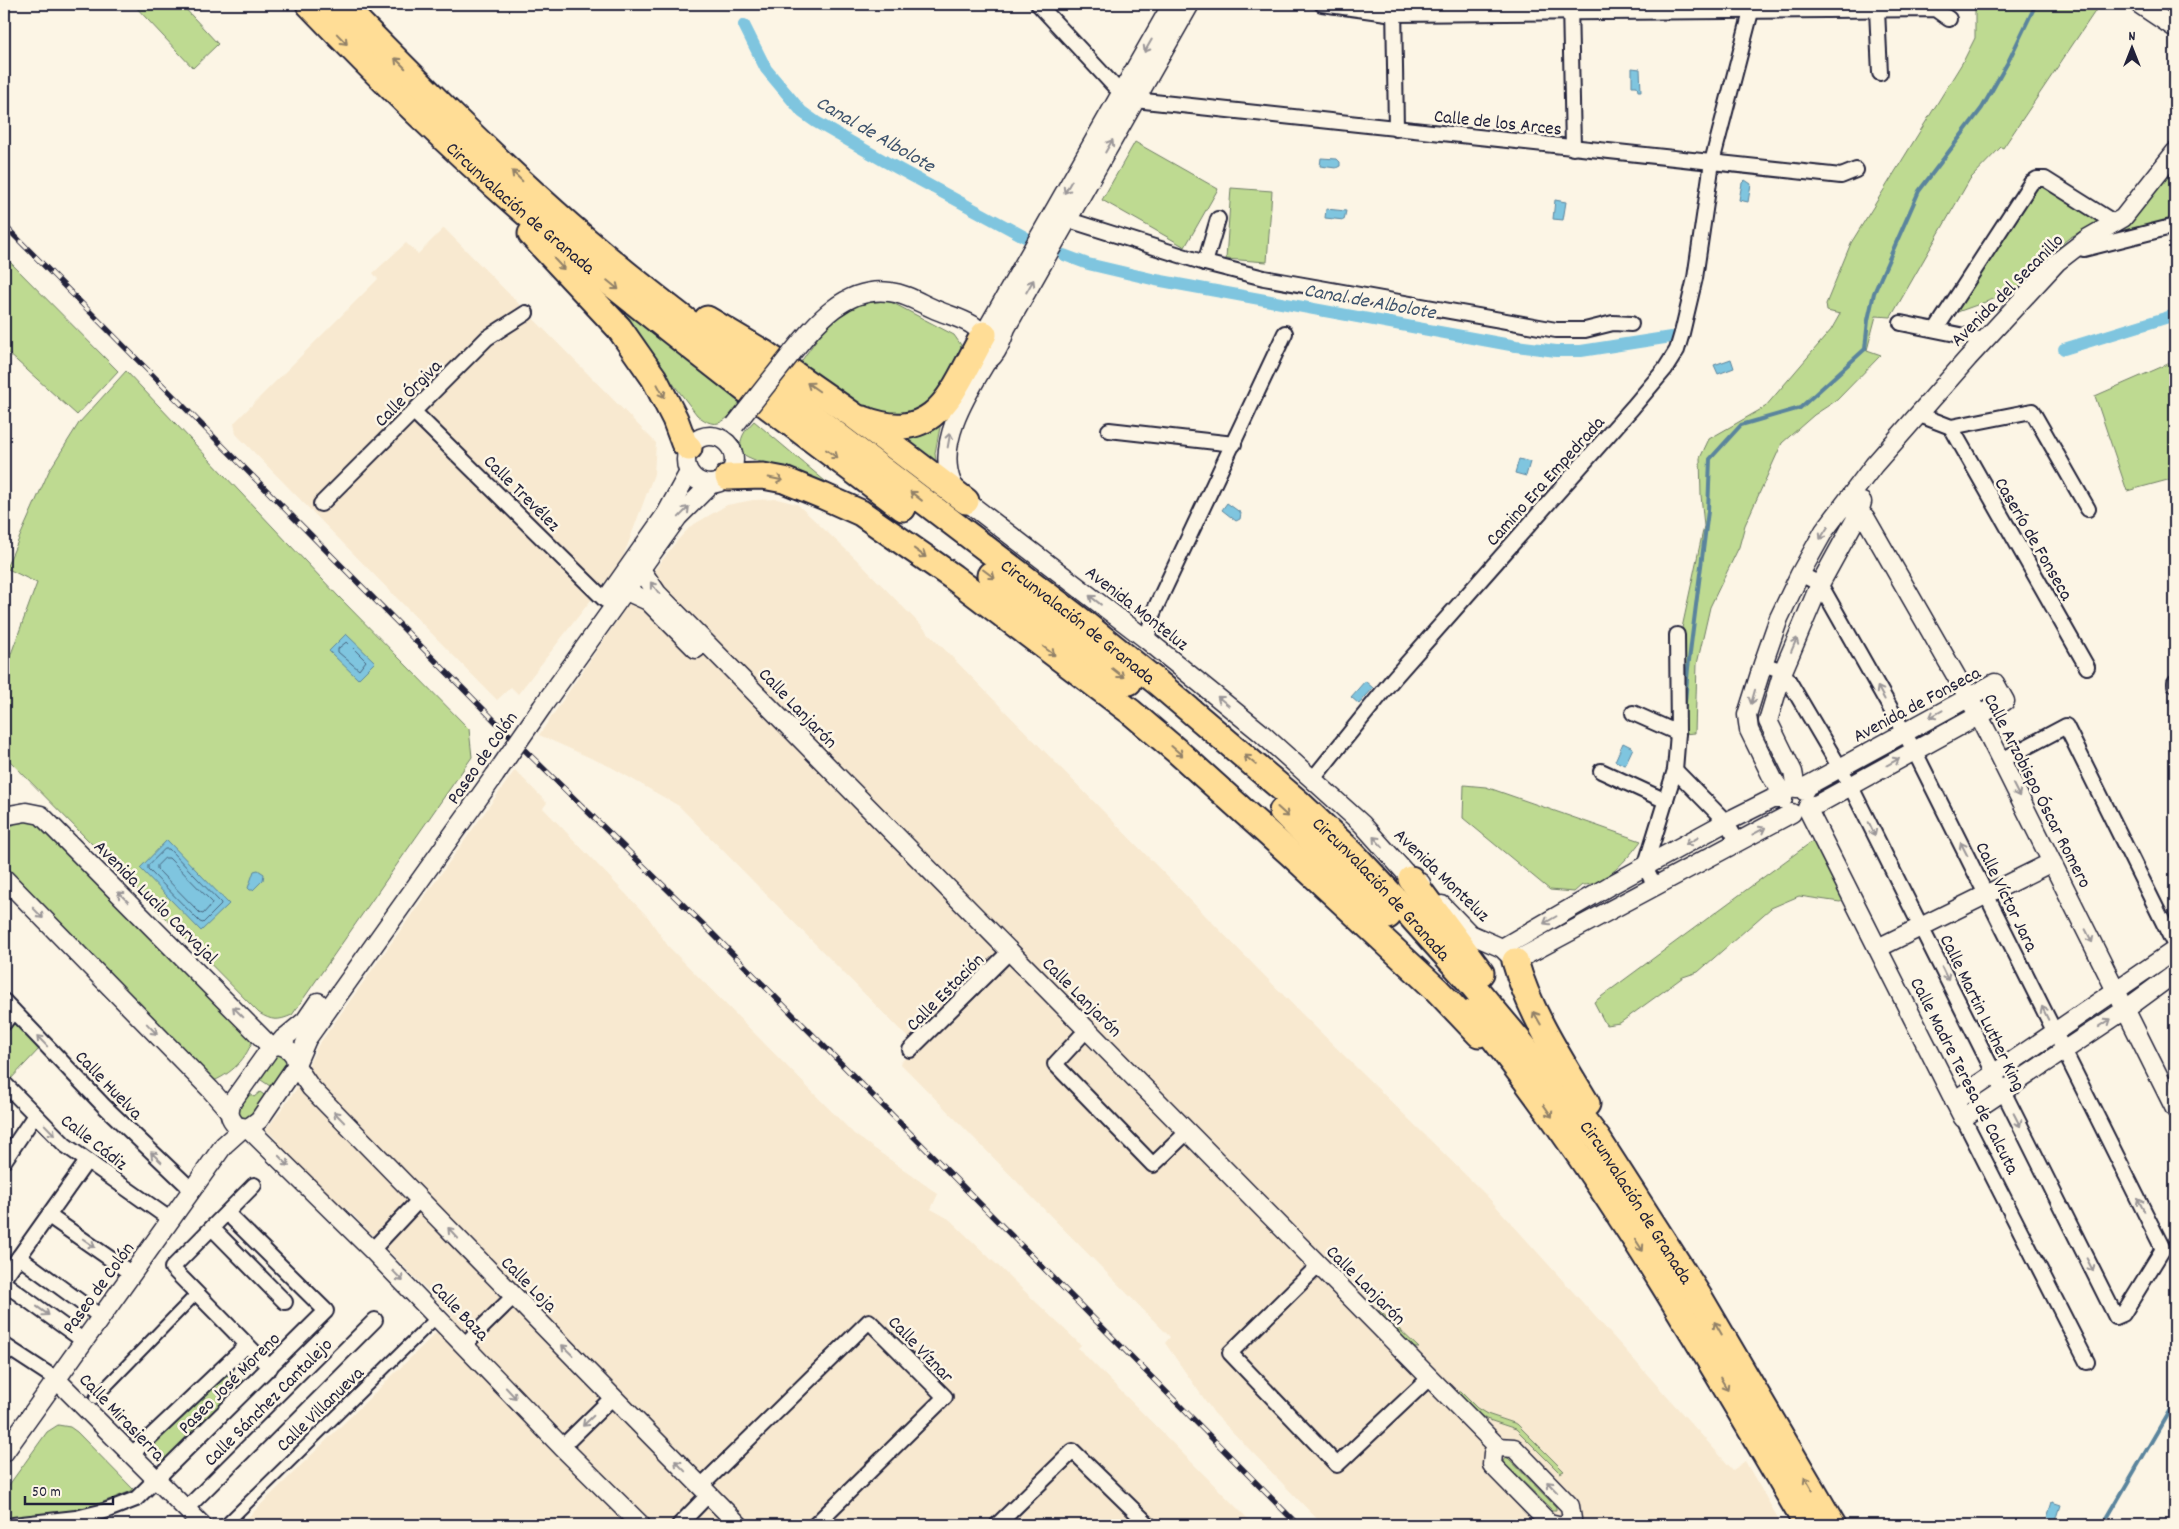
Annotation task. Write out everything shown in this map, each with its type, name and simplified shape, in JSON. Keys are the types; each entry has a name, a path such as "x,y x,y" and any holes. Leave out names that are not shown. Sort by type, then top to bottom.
{"highway":[{"name":"Circunvalación de Granada","path":"309,4 369,67 470,162 516,204 584,261 1080,620 1299,803 1352,853 1410,915 1557,1086 1598,1139 1700,1298 1833,1525"},
{"name":"Circunvalación de Granada","path":"341,4 452,115 552,210 687,322 764,391 1240,773 1298,825 1401,930 1462,999 1520,1071 1588,1166 1661,1279 1807,1525"},
{"path":"470,162 484,185 619,328 654,378 675,419 689,460"},
{"path":"552,210 578,220 660,287 718,327 764,352 853,415 966,501"},
{"path":"853,415 875,423 900,427 916,425 930,418 943,406 977,362 967,340 984,332"},
{"path":"720,481 763,476 784,480 823,496 861,513 953,577 1131,712 1178,752 1437,990 1473,1027 1499,1058 1520,1071"},
{"path":"1411,879 1549,1063 1557,1086"},
{"path":"1508,955 1533,1011 1588,1105 1598,1139"}],"street":[{"path":"1038,4 1115,87 1128,96"},
{"name":"Avenida Monteluz","path":"1172,4 1128,96 1061,216 984,332 993,356 977,362 951,430 947,454 948,470 953,485 966,501 1147,640 1260,732 1362,824 1411,879 1421,883 1470,934 1508,955"},
{"name":"Avenida Monteluz","path":"1128,96 1190,4"},
{"path":"1322,4 1394,9 1570,7 1935,9 1949,19"},
{"path":"2139,4 2175,28"},
{"path":"2158,4 2175,15"},
{"path":"1570,7 1573,148"},
{"name":"Camino Era Empedrada","path":"1312,780 1394,678 1576,473 1665,369 1677,350 1695,278 1712,162 1752,7"},
{"path":"1394,9 1396,129"},
{"path":"1877,10 1880,73"},
{"name":"Calle de los Arces","path":"1128,96 1396,129 1841,176 1856,170"},
{"name":"Avenida del Secanillo","path":"1796,800 1793,772 1768,721 1783,670 1852,509 1874,465 1919,412 2057,262 2128,213 2175,152"},
{"path":"1936,329 2031,183 2037,179 2045,179 2115,223"},
{"path":"1061,216 1205,263 1264,278 1556,330 1586,330 1613,323 1631,324"},
{"path":"1205,263 1218,219"},
{"path":"2077,247 2084,249 2175,226"},
{"path":"725,441 735,425 811,328 844,300 864,292 889,292 915,299 984,332"},
{"name":"Calle Órgiva","path":"321,504 487,338 526,313"},
{"path":"1901,324 1936,329 1985,340"},
{"path":"1147,640 1153,613 1285,334"},
{"path":"1919,412 1925,417 1950,427 2032,411 2088,509"},
{"name":"Calle Trevélez","path":"414,412 605,600"},
{"name":"Caserío de Fonseca","path":"1950,427 2087,667"},
{"path":"1109,430 1234,444"},
{"path":"710,436 725,441 731,447 735,462 720,481 698,481 689,460 694,442 710,436"},
{"name":"Paseo de Colón","path":"538,705 605,600 666,514 689,460"},
{"name":"Paseo de Colón","path":"4,1453 224,1145 238,1122 232,1102 274,1046 305,1020 538,705 642,570 678,517 720,481"},
{"name":"Avenida del Secanillo","path":"1796,800 1772,779 1749,730 1747,715 1762,664 1779,618 1800,574 1824,531 1852,509"},
{"name":"Calle Arzobispo Óscar Romero","path":"1852,509 1865,516 1969,696 2175,1108"},
{"name":"Calle Lanjarón","path":"642,570 657,592 1495,1450"},
{"path":"1800,574 1820,584"},
{"name":"Calle Víctor Jara","path":"1820,584 1914,750 2164,1249"},
{"name":"Calle Lanjarón","path":"626,591 648,601 1181,1138 1316,1268 1422,1384 1495,1450 1514,1448 1570,1506 1572,1519 1564,1525"},
{"path":"1655,886 1646,867 1675,770 1678,733 1677,636"},
{"path":"1762,664 1783,670"},
{"name":"Calle Martin Luther King","path":"1783,670 1850,785 2116,1317 2123,1314 2164,1249"},
{"name":"Avenida de Fonseca","path":"1508,955 1609,886 1726,822 1772,799 1796,800 1818,804 2005,701 1995,683 1969,696 1807,786 1796,800 1738,842 1620,905 1508,955"},
{"path":"1633,713 1678,733"},
{"path":"2002,760 2066,726 2175,946"},
{"path":"1675,770 1726,822 1738,842"},
{"path":"1601,771 1666,801"},
{"name":"Paseo de Colón","path":"238,1122 259,1120 297,1064 307,1039 490,772"},
{"name":"Calle Madre Teresa de Calcuta","path":"1796,800 1813,816 1954,1101 2087,1362"},
{"name":"Avenida Lucilo Carvajal","path":"7,819 26,812 41,815 274,1046 285,1046 293,1053 297,1064"},
{"path":"1875,943 2049,856"},
{"path":"4,878 210,1089 238,1122"},
{"path":"1609,886 1620,905"},
{"path":"1954,1101 2175,950"},
{"name":"Calle Estación","path":"910,1050 1003,958"},
{"path":"1963,1118 2064,1052 2175,973"},
{"path":"2131,980 2141,997"},
{"path":"4,1023 8,1006"},
{"name":"Calle Huelva","path":"8,1006 104,1106 192,1190"},
{"name":"Calle Lanjarón","path":"1080,1037 1055,1064 1153,1165 1181,1138"},
{"name":"Calle Loja","path":"297,1064 311,1088 513,1297 614,1396 739,1525"},
{"name":"Calle Cádiz","path":"4,1083 65,1145 171,1220"},
{"path":"4,1161 35,1115"},
{"name":"Calle Baza","path":"238,1122 284,1161 465,1344 562,1447 641,1525"},
{"path":"4,1278 87,1161"},
{"path":"254,1185 172,1268 270,1368"},
{"path":"372,1250 420,1199"},
{"name":"Paseo José Moreno","path":"155,1480 326,1311 227,1213"},
{"path":"48,1216 132,1274"},
{"path":"212,1228 285,1302"},
{"path":"19,1257 101,1317"},
{"name":"Calle Lanjarón","path":"1316,1268 1230,1353 1337,1465 1422,1384"},
{"path":"4,1283 84,1341"},
{"path":"95,1398 196,1294"},
{"path":"465,1344 513,1297"},
{"name":"Calle Villanueva","path":"225,1525 438,1317"},
{"name":"Calle Sánchez Cantalejo","path":"186,1509 376,1320"},
{"name":"Calle Víznar","path":"705,1491 869,1320 945,1397 815,1525"},
{"path":"4,1345 56,1379"},
{"name":"Paseo José Moreno","path":"131,1456 247,1345"},
{"name":"Calle Mirasierra","path":"56,1379 202,1525"},
{"path":"562,1447 614,1396"},
{"name":"Calle Lanjarón","path":"1495,1450 1492,1465 1549,1523 1558,1525"},
{"path":"997,1525 1073,1451 1149,1525"},
{"path":"13,1525 76,1522 136,1499 155,1480"},
{"path":"678,1525 705,1491"}],"shaded area":[{"path":"444,228 656,443 654,474 622,560 518,694 511,687 497,700 236,434 234,423 378,279 373,273 406,243 418,254"},
{"path":"777,499 797,504 856,559 1301,1013 1486,1195 1733,1470 1745,1461 1782,1525 1323,1525 1214,1413 1165,1343 1170,1337 900,1063 917,1047 679,806 611,767 539,735 623,612 676,542 691,526 727,505 753,500"},
{"path":"515,770 547,803 543,808 648,917 668,946 854,1134 938,1194 931,1209 949,1219 1081,1345 1078,1348 1254,1525 240,1525 453,1316 346,1208 342,1212 275,1145 278,1141 266,1130 298,1087 317,1047"}],"green space":[{"path":"133,4 181,4 218,44 193,68"},
{"path":"1975,4 2100,4 2003,148 2001,147 1970,179 1891,317 1876,316 1867,350 1881,355 1837,400 1814,415 1782,443 1745,525 1739,547 1710,607 1697,664 1695,733 1683,734 1682,628 1704,526 1700,458 1709,439 1765,407 1831,330 1840,314 1827,311 1826,304 1851,243 1964,60 1975,38"},
{"path":"1135,142 1218,189 1185,247 1102,200"},
{"path":"2175,160 2175,221 2104,242 2128,224"},
{"path":"2038,182 2101,220 2069,238 2036,266 2016,291 1949,315"},
{"path":"1231,188 1272,191 1267,262 1226,259"},
{"path":"4,256 118,371 77,415 7,352 4,327"},
{"path":"591,284 741,404 725,419 716,423 710,423 697,415 632,330"},
{"path":"878,299 893,303 954,335 961,345 960,356 937,396 925,409 900,419 852,406 798,366 822,332 840,314 851,307"},
{"path":"2175,361 2175,478 2127,491 2095,396"},
{"path":"126,371 338,596 469,729 472,757 292,1015 283,1018 271,1019 259,1013 4,755 4,673 37,583 6,568 49,471 79,423"},
{"path":"754,421 845,498 741,453 743,435"},
{"path":"941,422 935,453 937,468 896,437"},
{"path":"1464,785 1486,787 1641,841 1615,870 1599,881 1582,885 1574,892 1550,890 1463,818"},
{"path":"36,820 254,1036 243,1059 232,1070 209,1083 4,873 4,832 16,823"},
{"path":"1814,840 1844,900 1840,902 1799,896 1771,908 1698,972 1683,977 1620,1023 1606,1025 1594,1002"},
{"path":"14,1022 40,1048 9,1081 4,1076 4,1035"},
{"path":"281,1054 289,1061 273,1088 258,1078 275,1055"},
{"path":"248,1092 254,1097 260,1092 267,1097 248,1120 240,1118 237,1109"},
{"path":"1379,1310 1419,1348 1414,1348 1379,1314"},
{"path":"229,1366 248,1386 165,1465 146,1446"},
{"path":"1460,1391 1477,1408 1487,1414 1517,1424 1564,1471 1560,1473 1516,1429 1486,1419 1477,1413 1459,1396"},
{"path":"58,1425 70,1427 77,1432 134,1490 85,1509 4,1518 4,1492 47,1432"},
{"path":"1505,1457 1556,1507 1556,1510 1552,1510 1503,1462"}],"water":[{"path":"1632,68 1640,69 1641,91 1638,91 1637,86 1632,86"},
{"path":"1321,158 1337,159 1340,162 1340,166 1336,168 1320,166"},
{"path":"1745,180 1751,184 1748,202 1739,200 1742,183"},
{"path":"1555,200 1566,202 1563,220 1553,219"},
{"path":"1326,209 1346,211 1344,220 1325,218"},
{"path":"1731,359 1734,368 1718,374 1714,365"},
{"path":"1519,459 1530,462 1526,476 1515,473"},
{"path":"1227,503 1241,513 1240,519 1236,521 1222,510"},
{"path":"346,634 375,662 358,679 329,651"},
{"path":"1365,681 1373,688 1359,704 1351,697"},
{"path":"1623,743 1633,748 1625,765 1615,761"},
{"path":"167,840 229,904 201,931 140,868"},
{"path":"258,870 264,874 263,880 253,890 250,890 248,888 254,871"},
{"path":"2052,1502 2061,1505 2056,1521 2047,1518"}],"waterway":[{"path":"1684,713 1708,511 1710,459 1741,425 1800,408 1865,349 1868,320 1874,293 1919,191 1982,108 2008,62 2036,4"},
{"name":"Canal de Albolote","path":"744,25 766,69 802,112 886,162 1025,237"},
{"name":"Canal de Albolote","path":"1064,255 1088,264 1156,280 1516,346 1556,351 1581,351 1671,337"},
{"name":"Canal de Albolote","path":"2064,349 2175,315"},
{"path":"2103,1525 2175,1401"}],"railway":[{"path":"4,225 499,725 711,932 1298,1525"}]}
